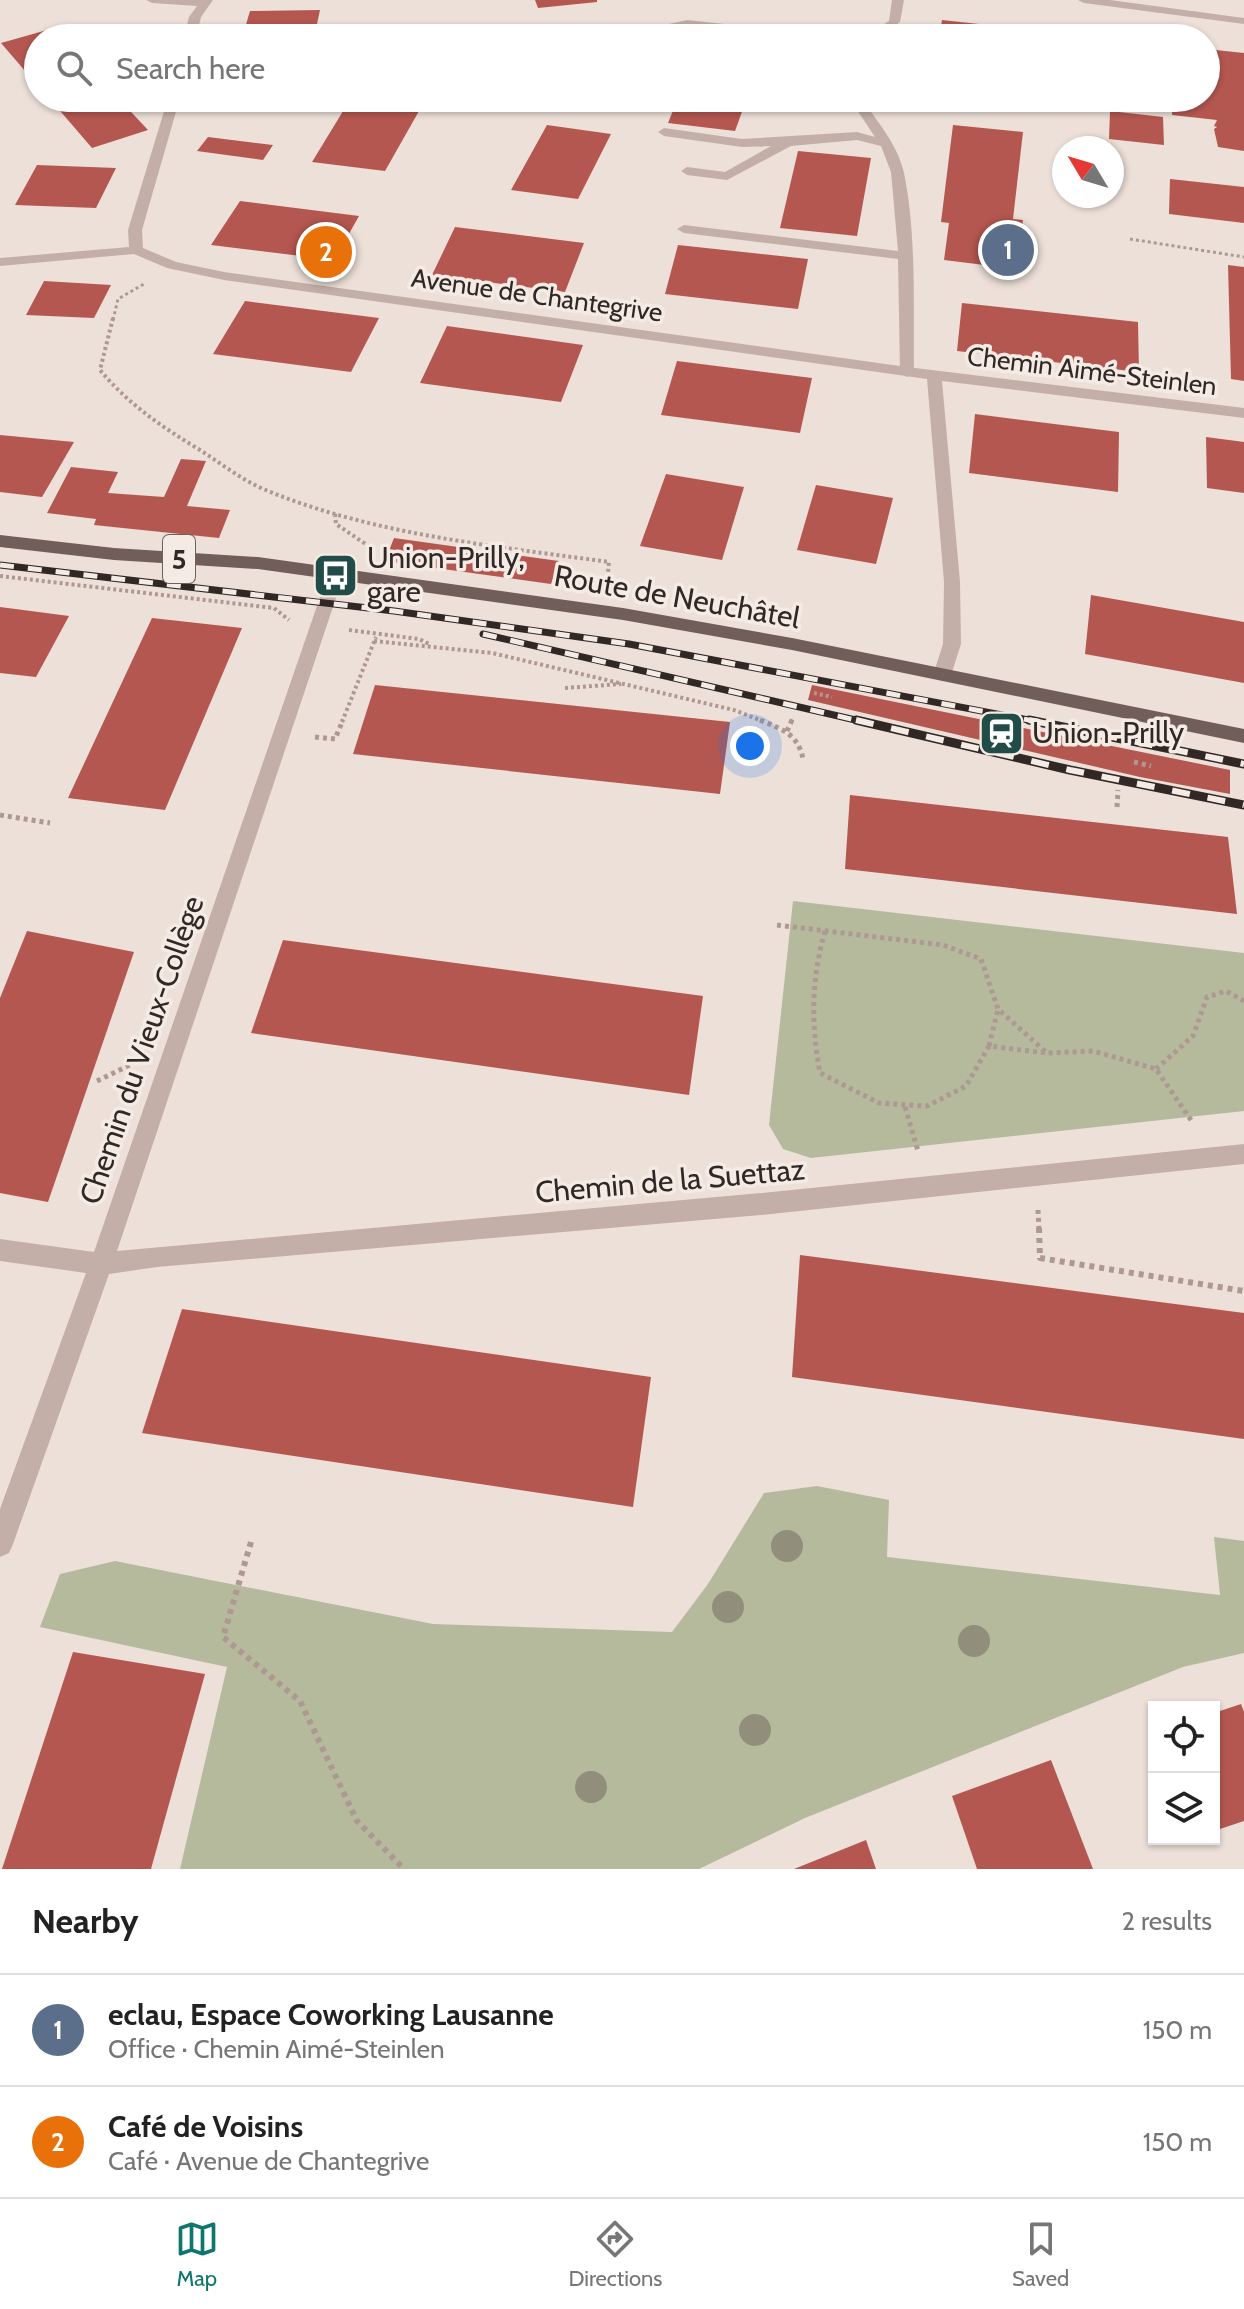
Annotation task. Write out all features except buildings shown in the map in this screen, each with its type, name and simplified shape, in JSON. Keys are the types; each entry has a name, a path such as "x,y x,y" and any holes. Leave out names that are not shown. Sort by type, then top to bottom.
{"main road":[{"name":"Route de Neuchâtel","path":"0,541 114,554 258,563 623,614 792,644 1244,736"}],"street":[{"path":"152,0 205,2 196,24"},
{"path":"891,24 898,0"},
{"path":"1084,0 1244,21"},
{"path":"0,262 136,250 135,230 170,112"},
{"path":"864,112 886,144 897,172 905,256 907,372"},
{"path":"664,132 742,143 857,136 886,144"},
{"path":"687,171 727,176 788,142"},
{"path":"684,229 905,256"},
{"name":"Avenue de Chantegrive","path":"136,250 172,265 224,276 934,376"},
{"path":"934,376 952,582 952,644 942,675"},
{"name":"Chemin Aimé-Steinlen","path":"934,376 1244,413"},
{"name":"Chemin du Vieux-Collège","path":"0,1544 101,1264 336,574"},
{"name":"Chemin de la Suettaz","path":"0,1250 101,1264 157,1256 761,1204 1244,1154"}],"path":[{"path":"1130,239 1244,257"},
{"path":"145,284 118,299 100,370 119,394 186,442 265,490 335,514 396,531 609,562 606,580 623,614"},
{"path":"335,514 336,524 366,543"},
{"path":"0,576 274,608"},
{"path":"367,630 419,639 430,645"},
{"path":"306,737 335,739 375,639 410,646 430,645 492,653 734,710 787,731 800,744 803,759"},
{"path":"565,688 626,684"},
{"path":"814,693 832,697"},
{"path":"787,731 793,718"},
{"path":"1134,762 1151,766"},
{"path":"1117,807 1118,790"},
{"path":"0,815 50,823"},
{"path":"777,925 943,945 981,959 998,1009 1047,1053"},
{"path":"825,931 815,965 809,1013 820,1073 879,1103 927,1106 966,1086 989,1046 998,1009"},
{"path":"1156,1069 1193,1036 1207,997 1226,991 1244,1001"},
{"path":"989,1046 1047,1053 1093,1051 1156,1069 1194,1124"},
{"path":"97,1081 138,1060"},
{"path":"905,1107 918,1151"},
{"path":"1038,1218 1040,1258 1244,1291"},
{"path":"251,1542 223,1637 300,1701 357,1821 404,1869"}],"green space":[{"path":"793,901 1244,953 1244,1111 811,1158 783,1149 769,1125"},
{"path":"817,1486 889,1500 887,1557 1220,1595 1214,1537 1244,1541 1244,1653 1183,1667 805,1818 699,1869 180,1869 227,1667 40,1627 60,1574 115,1561 433,1624 672,1632 708,1584 764,1493"}],"railway":[{"path":"0,565 394,611 629,644 1036,721"},
{"path":"483,634 864,722"},
{"path":"856,720 1070,770 1244,805"},
{"path":"1029,720 1036,721"},
{"path":"1036,721 1244,764"}],"place":[{"name":"eclau, Espace Coworking Lausanne","path":"1008,250"},
{"name":"Café de Voisins","path":"326,252"},
{"name":"Union-Prilly, gare","path":"336,575"},
{"name":"Union-Prilly","path":"1001,733"}]}
